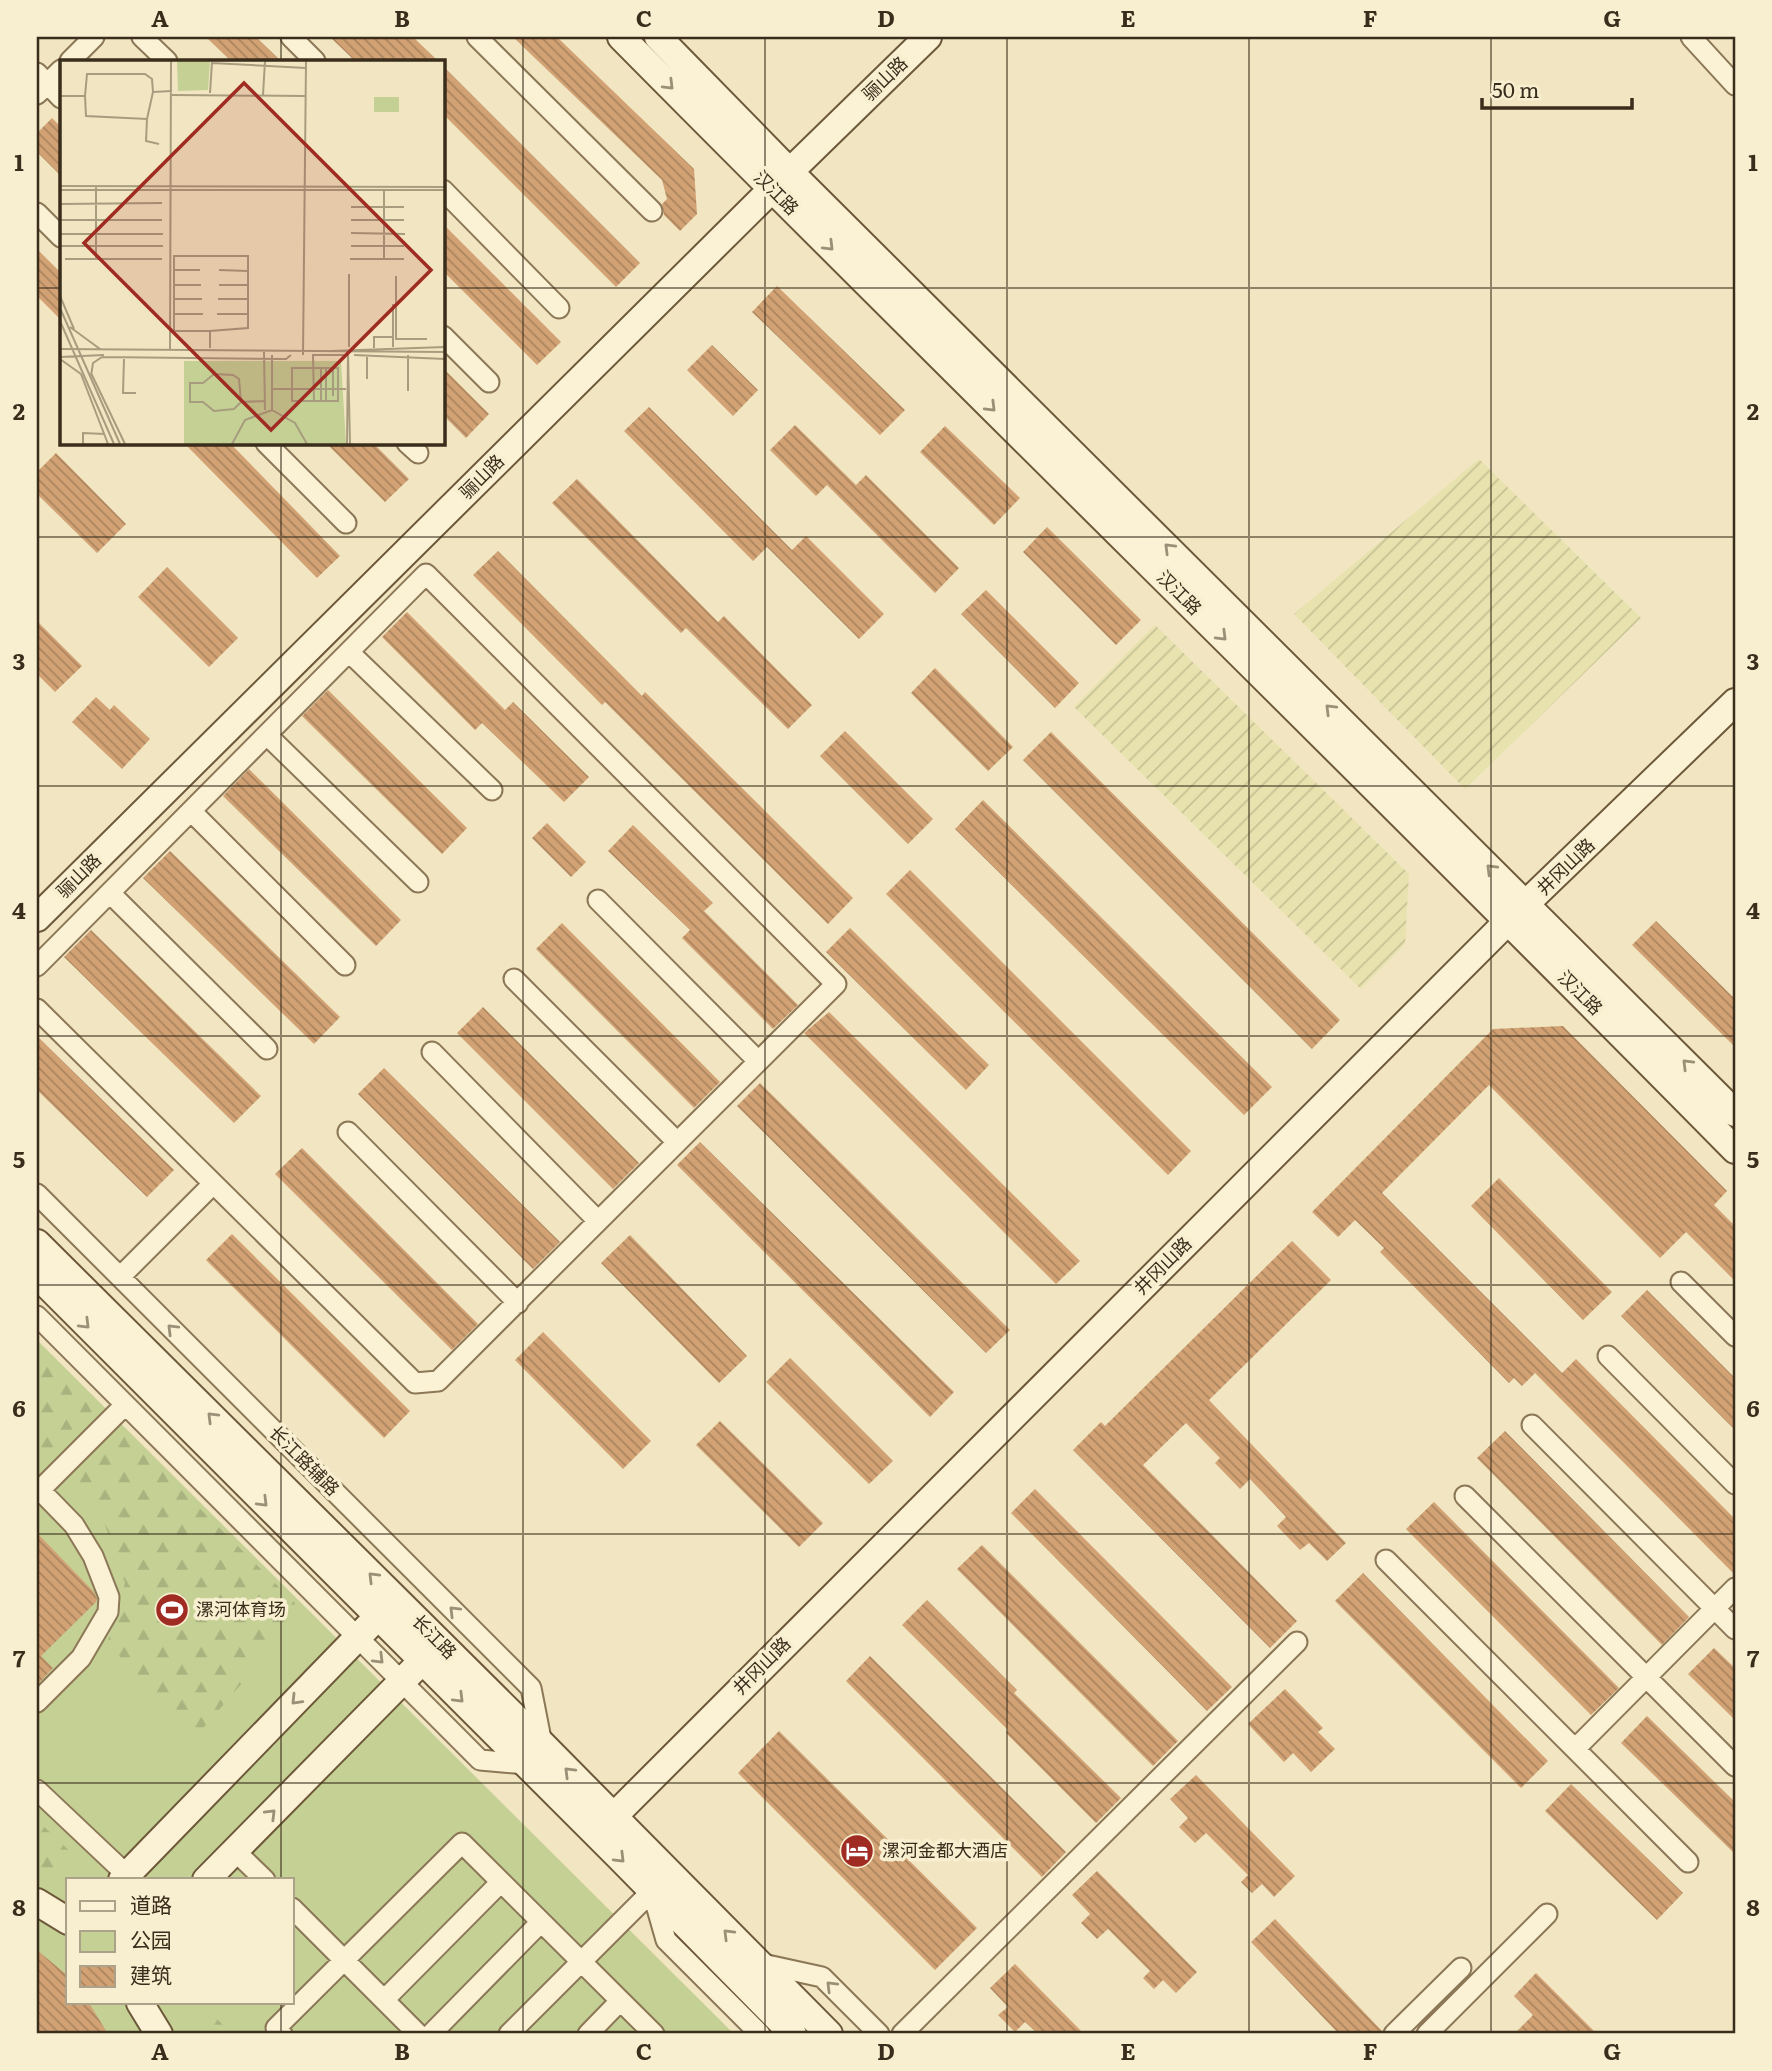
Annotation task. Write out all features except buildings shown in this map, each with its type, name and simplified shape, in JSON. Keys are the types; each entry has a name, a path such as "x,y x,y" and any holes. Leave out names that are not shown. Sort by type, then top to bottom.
{"street":[{"path":"71,60 94,37"},
{"path":"142,37 166,60"},
{"path":"291,37 314,60"},
{"path":"477,37 652,211"},
{"name":"汉江路","path":"621,37 781,181 1518,912 1735,1113"},
{"name":"汉江路","path":"658,37 781,181"},
{"name":"骊山路","path":"37,918 928,37"},
{"path":"1691,37 1735,85"},
{"path":"444,191 559,308"},
{"path":"37,213 60,236"},
{"path":"444,338 489,382"},
{"path":"267,444 346,523"},
{"path":"37,966 426,574 836,984 438,1381 415,1382 37,1009"},
{"path":"349,652 492,790"},
{"name":"井冈山路","path":"604,1825 1518,912 1735,702"},
{"path":"267,735 418,882"},
{"path":"191,811 345,965"},
{"path":"110,893 267,1049"},
{"path":"598,900 758,1061"},
{"name":"汉江路","path":"1518,912 1735,1150"},
{"path":"514,979 677,1142"},
{"path":"432,1052 598,1221"},
{"path":"348,1132 518,1303"},
{"path":"120,1277 213,1184"},
{"name":"长江路辅路","path":"37,1194 531,1688 533,1754"},
{"name":"长江路","path":"37,1243 386,1607 604,1825 756,1962 829,2034"},
{"name":"长江路","path":"37,1275 386,1607 422,1661 533,1754"},
{"path":"1681,1282 1735,1336"},
{"path":"37,1316 481,1760 533,1754"},
{"path":"1608,1356 1735,1484"},
{"path":"37,1702 80,1658 108,1612 109,1597 93,1556 74,1525 38,1489 125,1405"},
{"path":"1532,1425 1735,1629"},
{"path":"1465,1496 1735,1766"},
{"path":"1386,1560 1688,1862"},
{"path":"1575,1749 1735,1588"},
{"path":"37,1790 125,1878 386,1607"},
{"path":"902,2034 1297,1642"},
{"path":"208,1878 422,1661"},
{"name":"长江路","path":"604,1825 652,1891 793,2034"},
{"path":"282,2034 276,2028 462,1843 648,2032"},
{"path":"235,1851 263,1878"},
{"path":"384,2000 501,1882"},
{"path":"509,2034 652,1891 666,1940 760,2034"},
{"path":"37,1902 66,1920"},
{"path":"294,1910 418,2034"},
{"path":"1427,2034 1547,1914"},
{"path":"431,2034 541,1922"},
{"path":"756,1962 822,1977 879,2034"},
{"path":"1394,2034 1461,1968"},
{"path":"588,2034 620,2001"},
{"path":"141,2004 159,2034"}],"shaded area":[{"path":"1479,459 1641,618 1465,789 1294,614"},
{"path":"1155,625 1409,874 1405,944 1361,989 1074,707"}],"green space":[{"name":"漯河体育场","path":"37,1340 734,2034 37,2034"},
{"path":"37,1347 295,1603 275,1645 198,1734 107,1644 125,1583 105,1525 59,1463 37,1445"},
{"path":"37,1820 78,1859 66,1871 37,1867"},
{"path":"213,2015 232,2034 195,2034"}],"place":[{"name":"漯河体育场","path":"172,1610"},
{"name":"漯河金都大酒店","path":"857,1851"}]}
